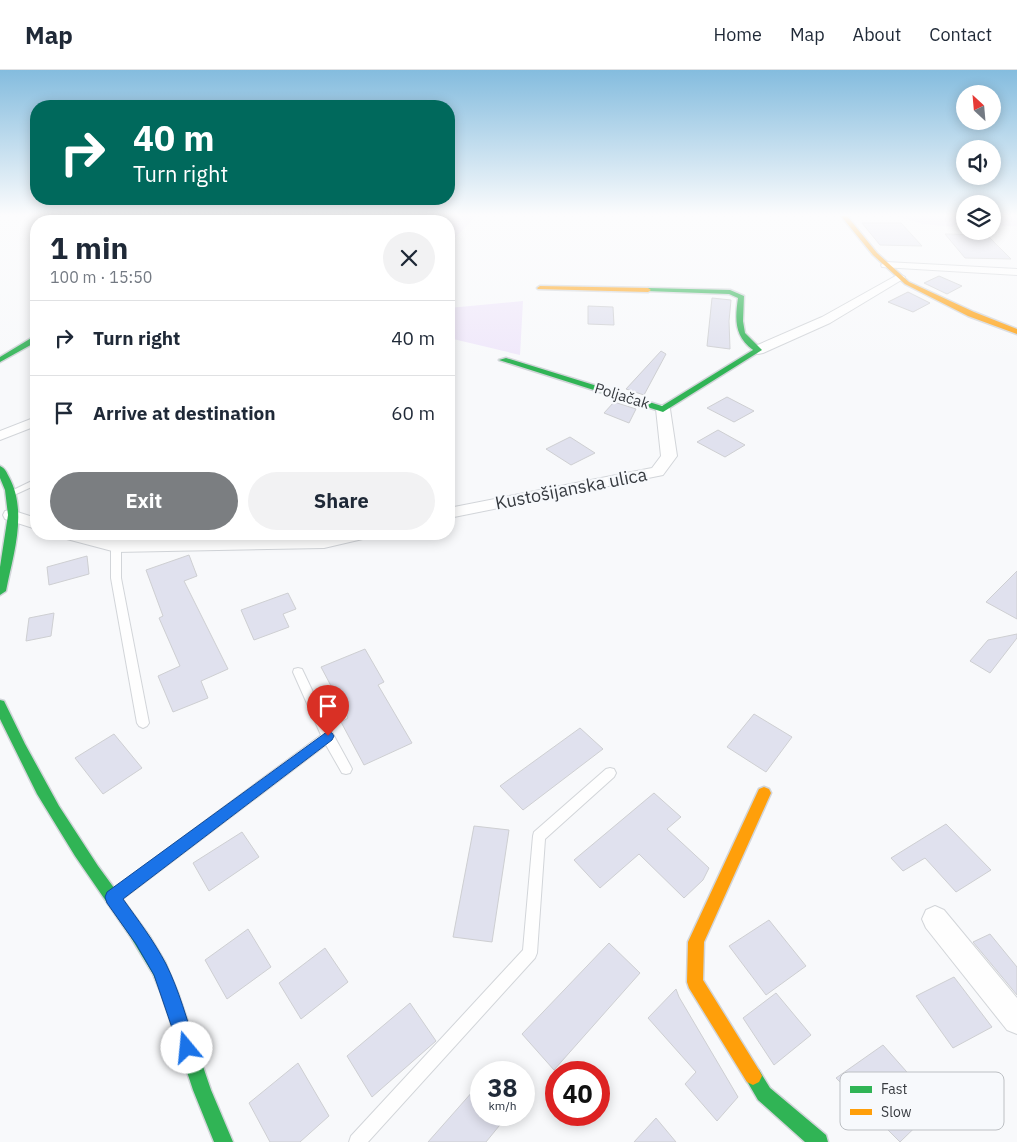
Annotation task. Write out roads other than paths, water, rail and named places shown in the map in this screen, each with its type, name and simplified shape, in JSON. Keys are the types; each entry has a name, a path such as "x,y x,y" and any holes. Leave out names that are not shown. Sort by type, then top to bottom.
{"street":[{"path":"887,266 899,277 933,296 1017,332"},
{"path":"905,266 1017,272"},
{"name":"Poljačak","path":"503,360 663,409 758,350 826,320 899,277"},
{"path":"540,288 730,292 742,297 738,331 745,343 758,350"},
{"path":"0,360 30,342"},
{"name":"Kustošijanska ulica","path":"455,512 657,472 669,456 663,409"},
{"path":"0,436 30,424"},
{"path":"0,469 11,493 9,539 0,591"},
{"path":"11,514 30,522"},
{"path":"92,540 116,546 324,542 333,540"},
{"path":"0,706 34,774 93,871 142,938 160,970 173,1001 213,1121 224,1142"},
{"path":"764,793 696,942 695,982 764,1094 819,1142"},
{"path":"935,919 1017,1020"}],"lane":[{"path":"11,493 30,485"},
{"path":"116,546 116,578 143,723"},
{"path":"298,672 346,769"},
{"path":"113,897 328,736"},
{"path":"357,1142 530,953 539,836 610,773"}]}
